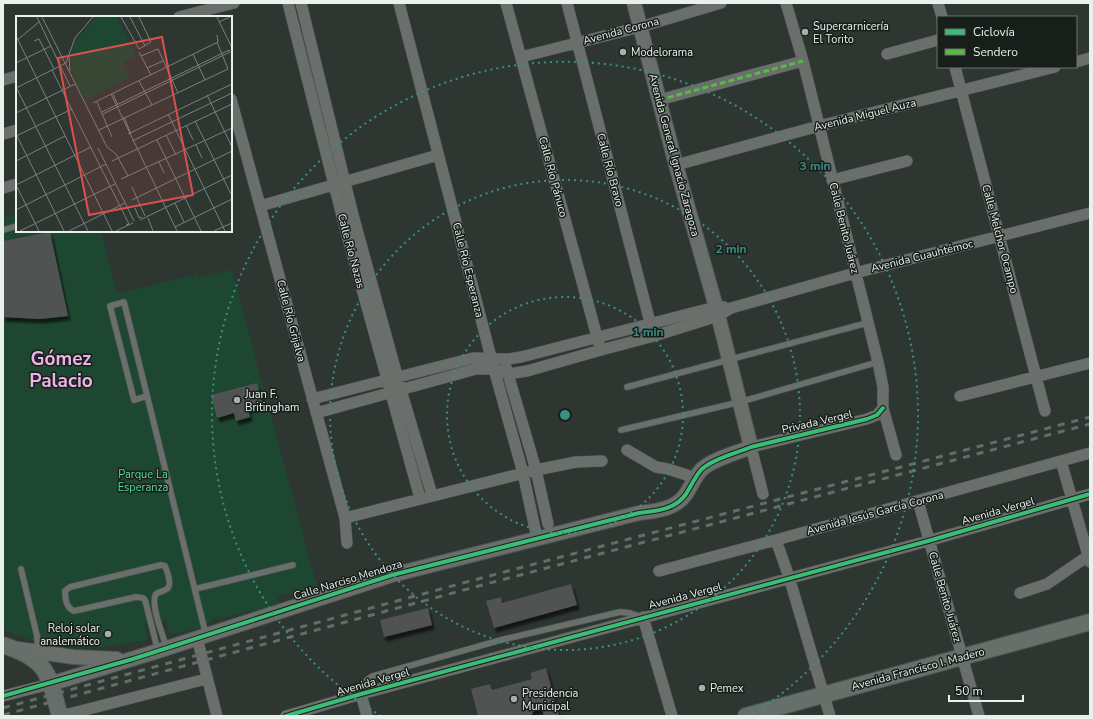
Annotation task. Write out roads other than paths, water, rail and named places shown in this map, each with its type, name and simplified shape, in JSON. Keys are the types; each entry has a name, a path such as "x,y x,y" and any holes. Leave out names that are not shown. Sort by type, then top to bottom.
{"main road":[{"name":"Avenida Francisco I. Madero","path":"746,716 1090,622"},
{"path":"8,647 40,664 45,671 61,716"}],"street":[{"path":"182,16 234,3"},
{"name":"Calle Río Nazas","path":"288,3 334,185 386,379 395,392 432,495"},
{"name":"Calle Río Nazas","path":"301,3 345,182 398,376 395,392 420,498"},
{"name":"Calle Río Esperanza","path":"399,3 494,370 523,473 537,538"},
{"name":"Calle Río Pánuco","path":"506,3 601,350"},
{"name":"Calle Río Bravo","path":"567,3 654,336"},
{"name":"Avenida General Ignacio Zaragoza","path":"634,3 676,165 730,360 763,494"},
{"name":"Avenida Corona","path":"521,57 721,3"},
{"name":"Calle Benito Juárez","path":"786,3 803,61 867,323 878,362 883,388 883,408 896,454"},
{"path":"938,3 942,16"},
{"path":"887,54 937,40"},
{"path":"1077,62 1090,58"},
{"path":"659,100 803,61"},
{"name":"Calle Melchor Ocampo","path":"955,68 1045,411"},
{"name":"Avenida Miguel Auza","path":"676,165 819,126 1051,68"},
{"path":"3,80 16,76"},
{"name":"Calle Río Grijalva","path":"232,107 234,123 260,206 345,518 347,543"},
{"path":"3,134 16,130"},
{"path":"260,206 438,155"},
{"path":"832,180 907,161"},
{"path":"3,188 16,184"},
{"name":"Avenida Cuauhtémoc","path":"312,399 473,358 521,357 650,323 731,308 855,273 1090,213"},
{"name":"Avenida Cuauhtémoc","path":"316,413 476,369 494,370 508,374 527,371 654,336 717,311"},
{"path":"504,358 536,470 548,524"},
{"path":"960,396 1090,363"},
{"name":"Privada Vergel","path":"751,446 867,419 877,415 883,408"},
{"name":"Calle Narciso Mendoza","path":"3,696 50,684 162,650 392,575 639,513 660,511 679,502 685,496 701,470 718,459 735,454 751,446"},
{"path":"627,450 656,467 668,469 696,478"},
{"name":"Avenida Jesús García Corona","path":"659,571 1090,453"},
{"path":"345,518 536,470 576,462 602,461"},
{"path":"1020,593 1047,584 1089,559 1061,461"},
{"name":"Avenida Vergel","path":"286,716 360,694 789,577 928,541 1090,494"},
{"name":"Calle Benito Juárez","path":"918,501 928,541 979,716"},
{"path":"776,540 789,577 830,716"},
{"path":"643,617 672,716"},
{"path":"202,637 206,679 217,716"},
{"name":"Calle Narciso Mendoza","path":"8,647 90,659 133,659"},
{"path":"61,716 206,679"},
{"path":"360,694 367,716"}],"lane":[{"path":"3,230 16,226"},
{"path":"147,396 134,400 110,306 124,302 195,589 202,637"},
{"path":"627,387 867,323"},
{"path":"621,430 740,402 878,362"},
{"path":"161,565 165,566 169,586 165,590 156,594 154,598 162,650 143,598 136,597 74,611 70,610 67,606 64,592 70,587 161,565"},
{"path":"195,589 293,565"},
{"path":"21,569 37,636 38,652"},
{"path":"360,694 366,680 372,676 501,640 620,612 643,617"}],"railway":[{"path":"3,708 474,580 1090,417"},
{"path":"3,715 475,587 1090,424"}],"place":[{"name":"Supercarnicería El Torito","path":"805,32"},
{"name":"Modelorama","path":"623,52"},
{"name":"Juan F. Britingham","path":"237,400"},
{"name":"Reloj solar analemático","path":"108,634"},
{"name":"Pemex","path":"702,688"},
{"name":"Presidencia Municipal","path":"514,699"}],"district":[{"name":"Gómez Palacio","path":"61,370"}],"park label":[{"name":"Parque La Esperanza","path":"143,480"}]}
